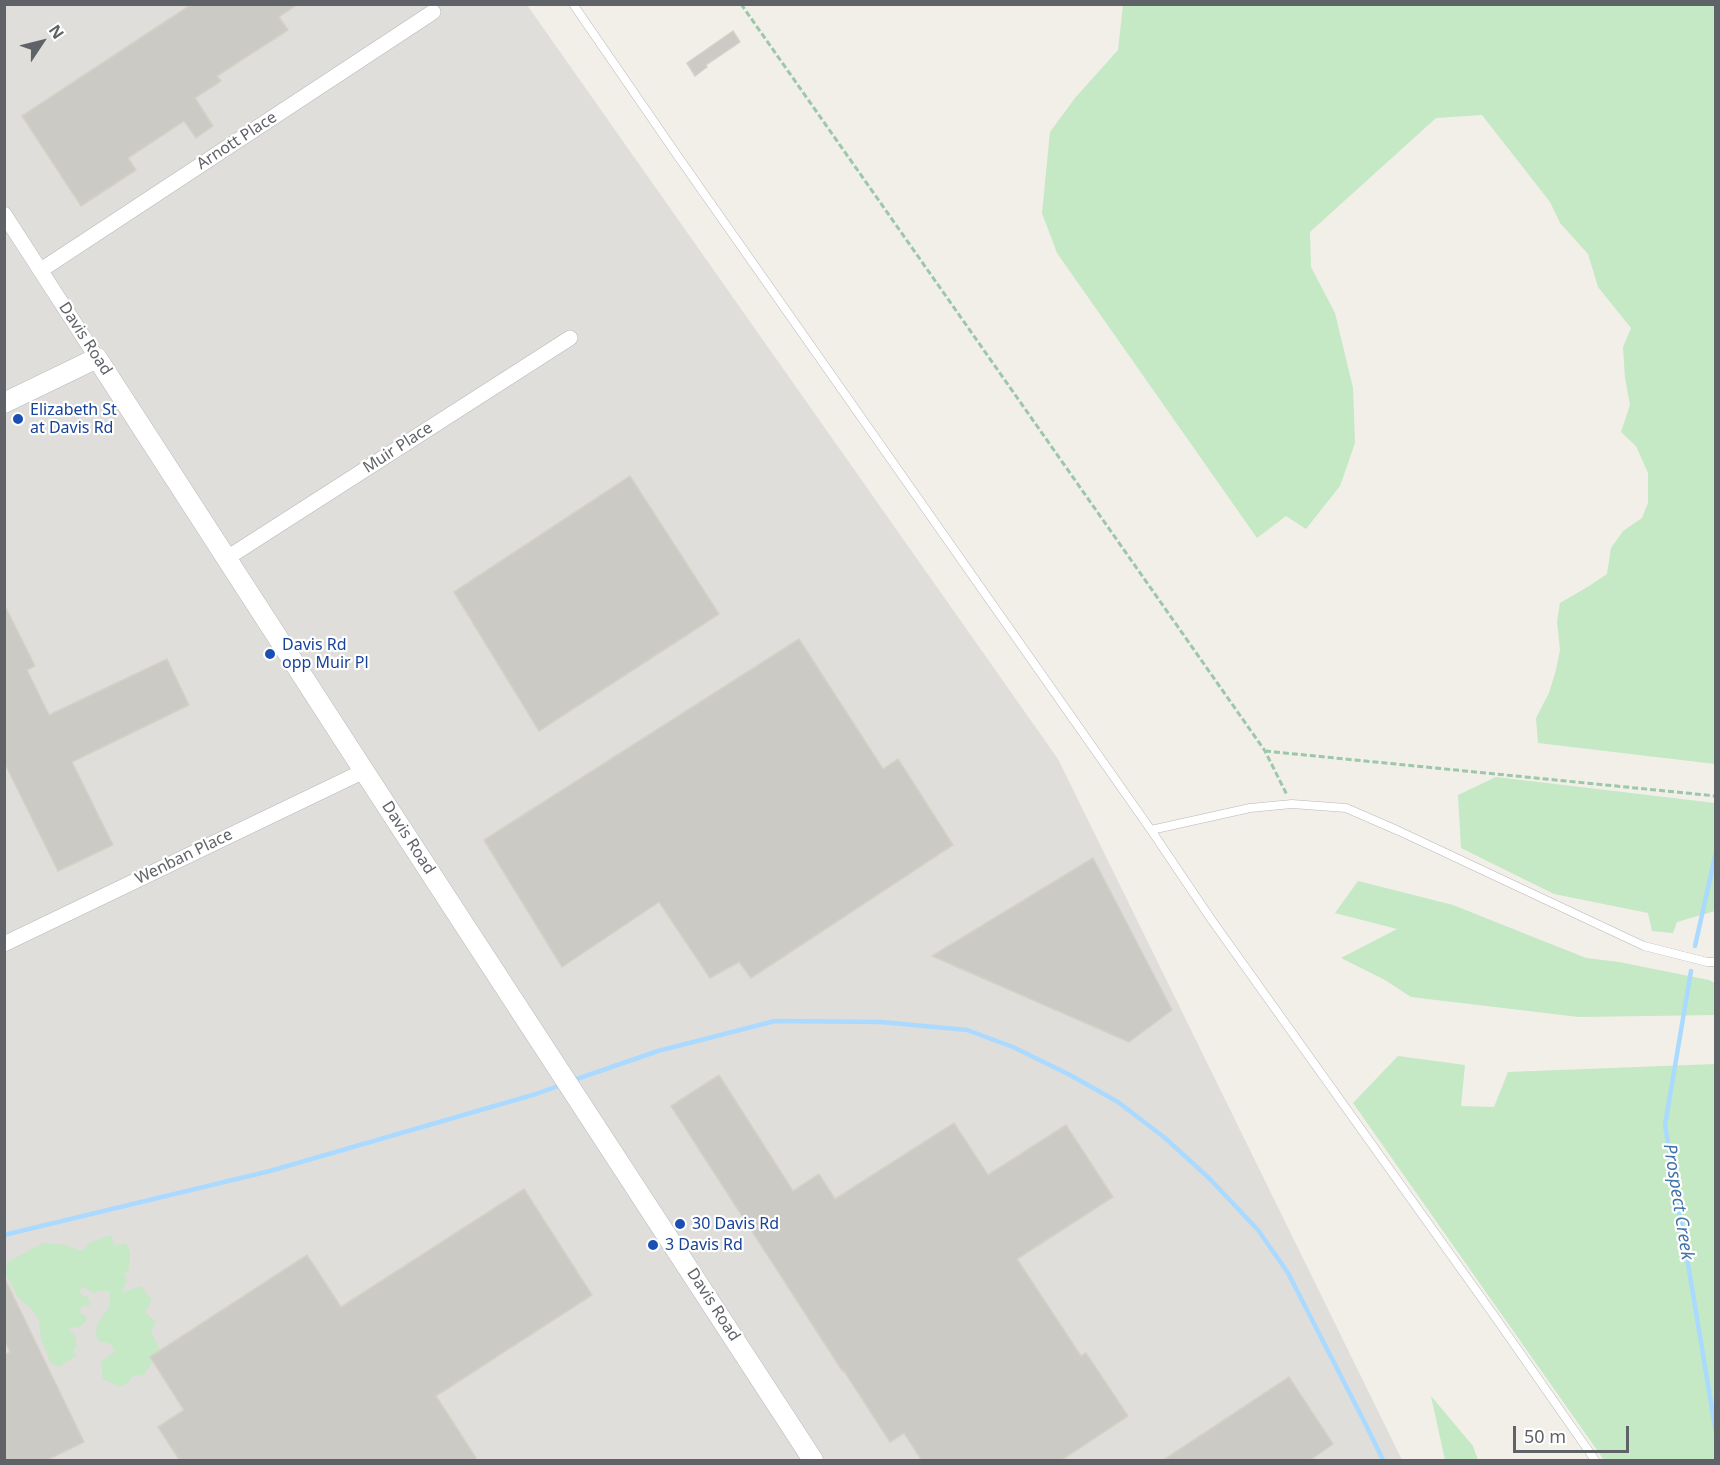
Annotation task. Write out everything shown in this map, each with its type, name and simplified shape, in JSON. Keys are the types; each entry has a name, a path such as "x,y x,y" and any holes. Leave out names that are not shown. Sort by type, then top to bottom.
{"street":[{"name":"Arnott Place","path":"41,270 433,12"},
{"name":"Davis Road","path":"4,213 813,1461"},
{"name":"Muir Place","path":"227,558 570,338"},
{"path":"4,403 97,358"},
{"name":"Wenban Place","path":"4,944 364,771"}],"lane":[{"path":"573,4 1211,919 1595,1461"},
{"path":"1151,830 1250,808 1292,804 1346,808 1644,946 1707,962 1716,962"}],"path":[{"path":"741,4 1265,751 1292,804"},
{"path":"1265,751 1716,796"}],"shaded area":[{"path":"5,5 527,5 1058,759 1402,1460 5,1460"}],"green space":[{"path":"1123,5 1715,5 1715,764 1538,743 1536,718 1549,693 1560,650 1557,621 1560,603 1607,574 1611,548 1623,531 1642,518 1648,503 1648,473 1636,446 1621,432 1630,405 1623,347 1631,328 1598,287 1588,254 1560,223 1550,202 1482,115 1436,118 1310,232 1311,267 1335,313 1353,388 1355,443 1340,486 1306,529 1286,516 1257,538 1057,253 1042,213 1050,132 1075,98 1118,50"},
{"path":"1496,777 1715,803 1715,911 1677,922 1673,933 1652,931 1648,913 1554,894 1461,848 1458,795"},
{"path":"1358,881 1453,905 1586,958 1619,962 1709,980 1715,983 1715,1015 1579,1017 1411,997 1385,980 1341,958 1397,929 1335,913"},
{"path":"1398,1056 1465,1065 1461,1106 1494,1107 1508,1072 1715,1064 1715,1460 1604,1460 1353,1103"},
{"path":"111,1235 114,1245 126,1244 130,1252 129,1270 124,1274 127,1279 122,1293 140,1286 152,1300 145,1312 156,1322 151,1332 160,1350 144,1375 133,1376 129,1382 120,1387 103,1379 101,1361 115,1352 111,1344 98,1341 96,1331 98,1323 110,1307 110,1291 94,1293 82,1286 80,1292 82,1297 87,1296 91,1305 82,1306 79,1313 85,1315 87,1319 80,1327 69,1328 76,1338 77,1344 73,1351 77,1355 59,1367 51,1363 41,1339 39,1320 32,1309 18,1297 5,1272 8,1262 43,1243 64,1245 82,1251 91,1242"},
{"path":"1431,1396 1473,1446 1478,1460 1445,1460"}],"building":[{"path":"192,4 298,4 279,17 288,30 217,76 221,81 195,98 213,126 196,138 184,121 128,158 136,170 81,206 22,116"},
{"path":"733,31 740,42 706,65 707,67 695,76 687,63"},
{"path":"630,476 719,614 539,731 454,592"},
{"path":"4,604 35,666 27,670 49,715 167,659 189,705 72,762 113,845 58,871 4,762"},
{"path":"799,639 883,769 898,759 953,845 751,978 739,962 710,978 659,902 562,967 484,840"},
{"path":"1093,858 1172,1010 1129,1042 932,956"},
{"path":"719,1075 793,1191 819,1174 835,1199 954,1123 988,1175 1066,1125 1113,1197 1017,1259 1081,1356 1086,1353 1128,1416 1060,1461 922,1461 904,1433 890,1442 671,1106"},
{"path":"524,1189 592,1295 436,1396 478,1461 180,1461 158,1427 184,1410 150,1357 307,1255 341,1307"},
{"path":"4,1277 84,1442 45,1461 4,1461 4,1355 10,1352 4,1339"},
{"path":"1289,1377 1333,1444 1309,1461 1162,1461"}],"waterway":[{"name":"Prospect Creek","path":"1695,946 1716,852"},
{"name":"Prospect Creek","path":"1691,971 1665,1125 1716,1433"},
{"path":"571,1081 658,1051 775,1021 881,1022 967,1030 1013,1047 1118,1102 1165,1138 1209,1178 1258,1230 1288,1273 1383,1460"},
{"path":"4,1235 270,1171 564,1084"}],"place":[{"name":"Elizabeth St at Davis Rd","path":"18,419"},
{"name":"Davis Rd opp Muir Pl","path":"270,654"},
{"name":"30 Davis Rd","path":"680,1224"},
{"name":"3 Davis Rd","path":"653,1245"}]}
